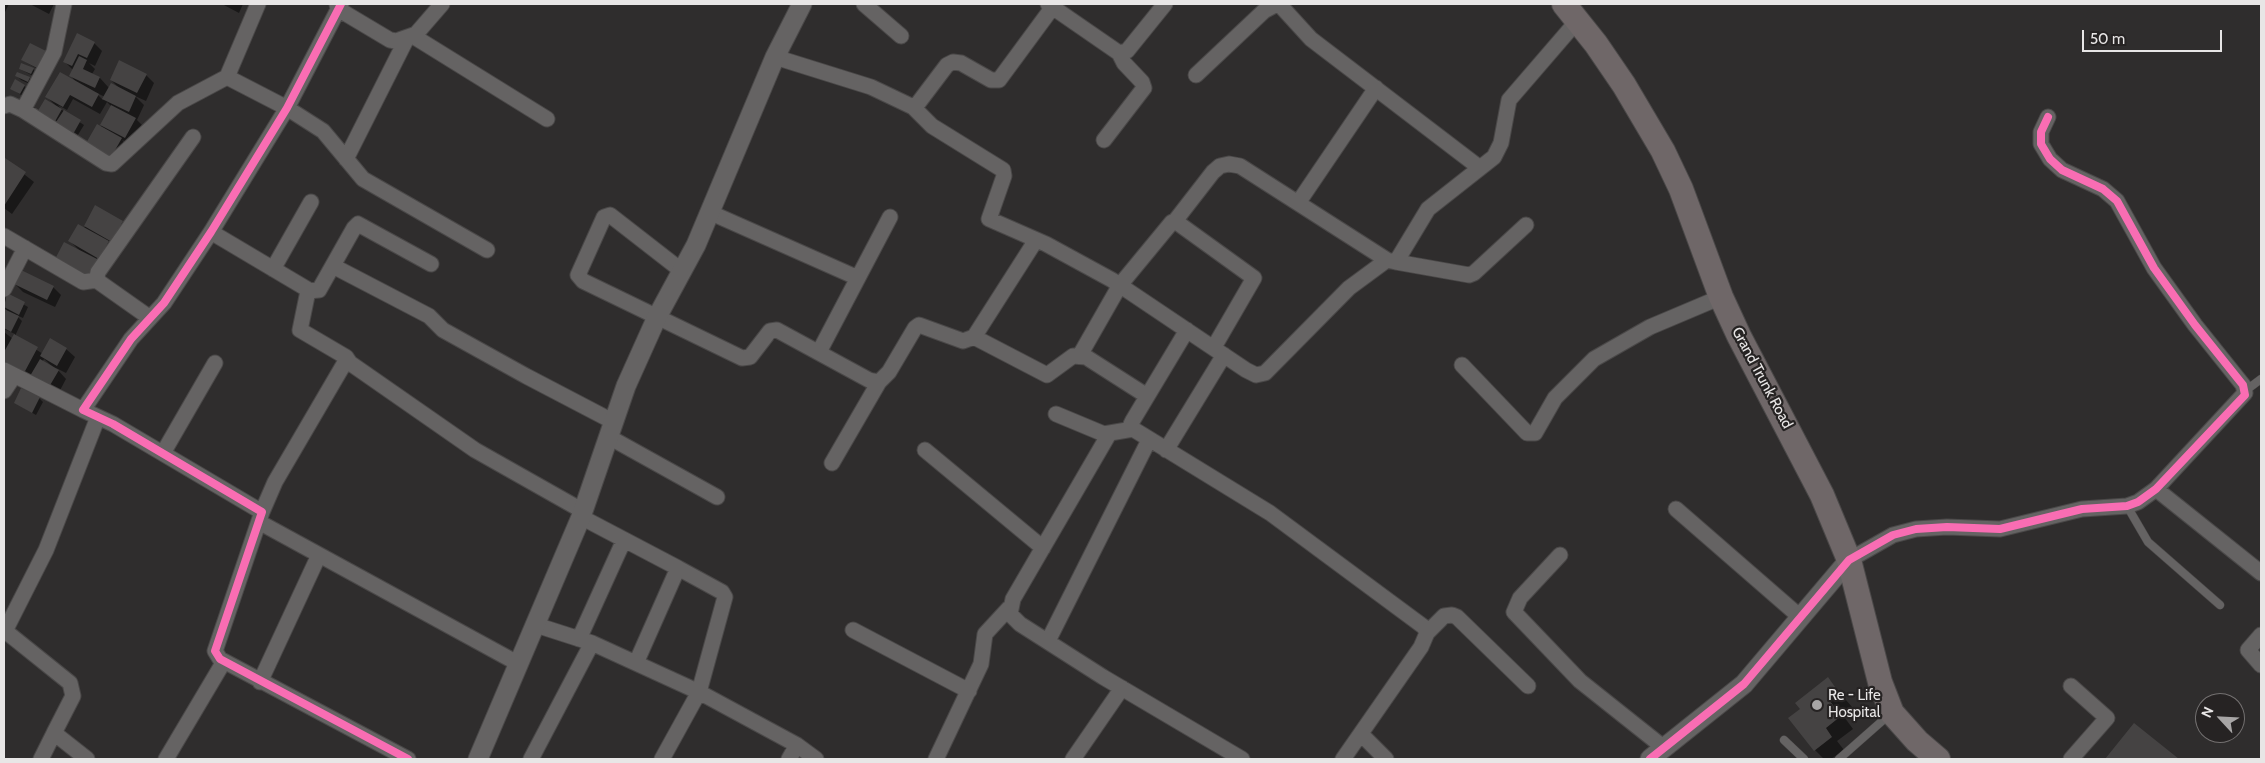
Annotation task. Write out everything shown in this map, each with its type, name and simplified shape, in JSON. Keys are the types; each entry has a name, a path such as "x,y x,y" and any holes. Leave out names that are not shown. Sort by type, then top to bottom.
{"main road":[{"name":"Grand Trunk Road","path":"1571,12 1624,85 1663,151 1681,189 1721,297 1739,336 1822,495 1849,560 1880,682 1892,713 1931,757"}],"street":[{"path":"23,110 54,52 64,4"},
{"path":"4,106 10,104 23,110 106,164 112,164 178,103 227,77 258,4"},
{"path":"346,159 410,37 442,4"},
{"path":"478,759 582,514 626,386 657,317 696,245 776,57 802,4"},
{"path":"864,4 901,36"},
{"path":"1119,53 1127,51 1165,4"},
{"path":"1196,75 1264,11 1278,4 1311,39 1480,168"},
{"path":"913,107 916,106 947,65 953,62 961,63 991,80 999,80 1052,5 1119,53 1124,63 1142,82 1144,88 1104,140"},
{"path":"83,410 131,339 164,303 210,232 288,108 338,6 390,40 396,41 410,37 546,119"},
{"path":"776,57 871,87 913,107 932,126 1003,170 1004,176 988,219 1036,240 1120,285 1246,370 1259,375 1265,373 1349,288 1391,261 1428,208 1494,157 1499,150 1509,100 1571,12"},
{"path":"227,77 288,108 323,131 362,179 487,250"},
{"path":"1298,202 1376,88"},
{"path":"1560,555 1520,598 1514,612 1580,681 1656,753 1744,684 1799,616 1849,560 1893,535 1916,528 1947,527 2000,530 2082,509 2127,506 2138,502 2156,489 2240,401 2245,391 2243,385 2195,325 2154,268 2117,201 2103,189 2062,170 2050,158 2041,144 2041,132 2048,116"},
{"path":"97,280 98,272 193,137"},
{"path":"1080,356 1120,285 1220,166 1229,164 1240,166 1391,261 1469,275 1474,273 1526,225"},
{"path":"273,269 311,202"},
{"path":"710,212 858,278"},
{"path":"682,271 613,216 604,217 579,277 742,358 750,357 773,329 782,331 870,380 879,382"},
{"path":"819,352 890,217"},
{"path":"1166,450 1219,351 1254,278 1175,221"},
{"path":"210,232 308,292 319,290 358,224 431,264"},
{"path":"4,236 84,282 97,280 150,318"},
{"path":"832,463 879,382 889,372 916,328 919,325 962,342 974,337 1036,240"},
{"path":"4,289 25,248"},
{"path":"333,266 429,316 443,330 526,376 718,497"},
{"path":"308,292 300,330 346,357 350,363 475,450 624,540 722,592 726,597 699,692 662,759"},
{"path":"1462,365 1523,429 1532,434 1537,431 1556,398 1594,360 1650,328 1721,297"},
{"path":"1187,330 1132,420 1133,429 1270,514 1424,627 1427,633"},
{"path":"974,337 1047,375 1073,356 1080,356 1147,396"},
{"path":"163,453 215,363"},
{"path":"350,363 344,364 275,482 215,650 223,663 408,759"},
{"path":"4,391 9,373 98,417 163,453 319,555 519,664"},
{"path":"1056,414 1093,431 1108,434 1133,429"},
{"path":"41,759 72,696 72,687 70,683 4,631 46,550 98,417"},
{"path":"936,759 970,691 981,664 985,634 1010,608 1108,434"},
{"path":"1048,641 1149,440"},
{"path":"925,450 1043,548"},
{"path":"2156,489 2261,573"},
{"path":"1676,509 1799,616"},
{"path":"531,759 585,641 624,540"},
{"path":"260,682 319,555"},
{"path":"636,662 678,568"},
{"path":"1010,608 1010,614 1015,620 1122,688 1242,759"},
{"path":"1343,759 1421,647 1427,633 1444,616 1452,615 1457,617 1528,686"},
{"path":"536,625 585,641 636,662 699,692 796,745 816,759"},
{"path":"853,630 970,691"},
{"path":"2261,635 2248,650 2261,665"},
{"path":"166,759 223,663"},
{"path":"2070,686 2107,718 2071,759"},
{"path":"1073,759 1122,688"},
{"path":"54,733 87,759"},
{"path":"1361,734 1386,759"},
{"path":"789,759 796,745"}],"lane":[{"path":"2245,391 2261,379"},
{"path":"2127,506 2148,542 2220,605"},
{"path":"1839,759 1892,713"},
{"path":"1784,740 1804,759"}],"building":[{"path":"77,33 95,42 87,58 78,54 72,66 63,62"},
{"path":"30,43 46,51 37,68 21,60"},
{"path":"79,56 87,60 83,69 100,77 95,88 69,76"},
{"path":"119,60 147,74 137,93 110,80"},
{"path":"21,63 34,68 31,74 19,69"},
{"path":"17,72 30,77 28,82 15,76"},
{"path":"60,72 99,94 92,107 70,95 63,107 45,97"},
{"path":"15,79 25,85 20,94 10,89"},
{"path":"111,83 136,96 129,112 102,99"},
{"path":"45,99 62,109 53,125 36,114"},
{"path":"111,105 136,118 125,138 100,125"},
{"path":"64,110 81,120 72,136 54,125"},
{"path":"97,124 122,138 110,159 85,145"},
{"path":"5,158 26,172 4,206 4,160"},
{"path":"95,205 123,221 112,242 84,226"},
{"path":"78,224 109,241 99,259 68,241"},
{"path":"64,242 99,260 89,279 54,261"},
{"path":"21,270 54,286 47,300 14,284"},
{"path":"7,293 25,302 19,315 4,307"},
{"path":"4,309 19,316 11,332 4,328"},
{"path":"14,334 38,347 24,373 4,363 4,352"},
{"path":"50,338 67,348 57,366 40,356"},
{"path":"40,359 59,370 49,387 30,376"},
{"path":"21,388 40,397 32,413 14,403"},
{"path":"1828,677 1840,694 1830,701 1841,716 1826,728 1832,737 1814,751 1788,718 1800,709 1795,703"},
{"path":"2134,723 2179,759 2105,759"}],"cycle path":[{"path":"341,4 287,108 211,232 164,303 131,339 83,410 113,424 262,512 215,651 220,659 408,759"},
{"path":"1650,759 1744,684 1849,560 1893,535 1916,529 1947,527 2000,529 2082,509 2127,506 2138,502 2156,489 2245,395 2243,385 2195,325 2154,268 2117,201 2103,189 2062,170 2050,159 2041,144 2041,132 2048,117"}],"place":[{"name":"Re - Life Hospital","path":"1817,705"}]}
